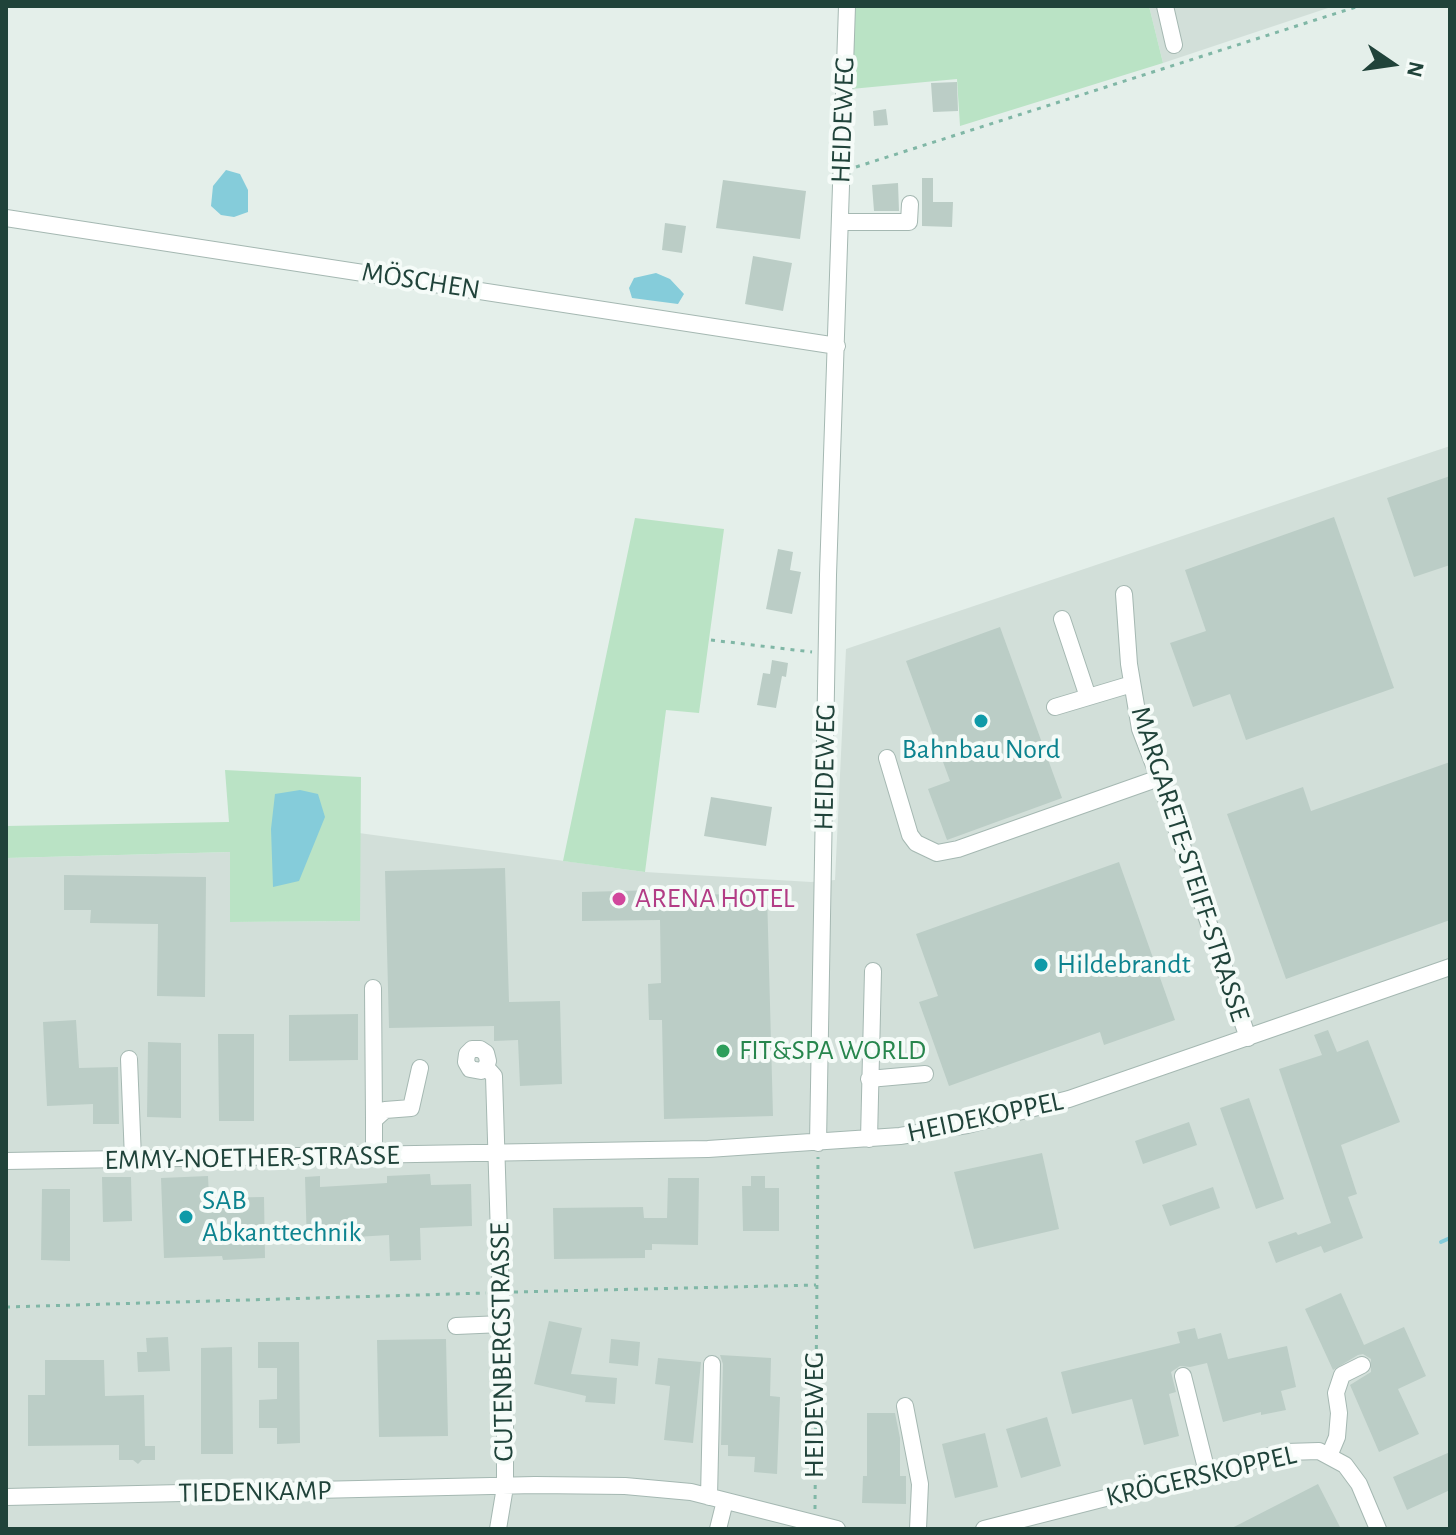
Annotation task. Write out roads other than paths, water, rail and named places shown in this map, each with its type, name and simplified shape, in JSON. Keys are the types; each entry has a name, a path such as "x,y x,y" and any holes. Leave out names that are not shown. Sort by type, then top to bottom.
{"street":[{"name":"HEIDEWEG","path":"818,1143 827,654 847,6"},
{"path":"1165,6 1174,45"},
{"path":"840,222 909,222 910,204"},
{"name":"MÖSCHEN","path":"6,218 837,346"},
{"name":"MARGARETE-STEIFF-STRASSE","path":"1124,594 1132,684 1140,729 1248,1038"},
{"path":"1062,619 1088,697"},
{"path":"1055,707 1132,684"},
{"path":"887,758 910,835 916,843 937,853 958,849 1159,778"},
{"name":"HEIDEKOPPEL","path":"499,1154 818,1143 967,1125 1069,1099 1450,967"},
{"path":"869,1139 873,971"},
{"path":"373,988 374,1156"},
{"path":"129,1059 133,1159"},
{"name":"GUTENBERGSTRASSE","path":"486,1067 494,1076 499,1154 505,1487 498,1529"},
{"path":"374,1120 385,1110 411,1108 420,1068"},
{"path":"869,1079 925,1074"},
{"name":"EMMY-NOETHER-STRASSE","path":"6,1161 499,1154"},
{"path":"456,1326 502,1324"},
{"path":"712,1364 718,1529"},
{"path":"1329,1456 1337,1437 1339,1413 1336,1393 1342,1375 1362,1365"},
{"path":"1183,1376 1207,1472"},
{"path":"905,1406 920,1484 918,1529"},
{"name":"KRÖGERSKOPPEL","path":"984,1529 1029,1524 1286,1452 1319,1451 1345,1465 1359,1484 1378,1529"},
{"path":"505,1487 625,1486 691,1492 837,1529"},
{"name":"TIEDENKAMP","path":"6,1497 505,1487"}],"water":[{"path":"226,170 240,174 248,190 248,212 234,217 221,215 211,206 213,186"},
{"path":"656,273 670,279 684,294 678,304 632,298 629,288 634,278"},
{"path":"300,790 318,794 325,817 299,881 273,887 271,829 275,794"}],"waterway":[{"path":"1441,1242 1450,1238"}],"place":[{"name":"Bahnbau Nord","path":"981,721"},
{"name":"ARENA HOTEL","path":"619,899"},
{"name":"Hildebrandt","path":"1041,965"},
{"name":"FIT&SPA WORLD","path":"723,1051"},
{"name":"SAB Abkanttechnik","path":"186,1217"}]}
